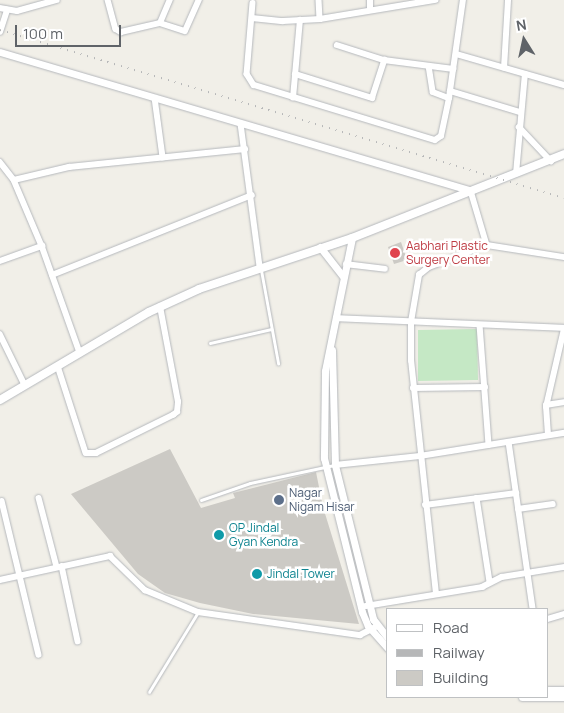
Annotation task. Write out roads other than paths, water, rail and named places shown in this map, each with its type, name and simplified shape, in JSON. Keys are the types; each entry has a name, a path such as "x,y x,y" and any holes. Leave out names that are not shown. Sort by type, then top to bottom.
{"main road":[{"path":"0,400 160,307 260,266 352,238 564,154"}],"street":[{"path":"0,8 17,11 57,0"},
{"path":"108,0 118,32 160,23 185,31 199,0"},
{"path":"160,23 170,0"},
{"path":"320,0 320,19"},
{"path":"370,0 370,9"},
{"path":"252,18 320,19 408,2 435,0"},
{"path":"253,3 247,74 250,82 258,88 435,140 441,136 449,98 463,0"},
{"path":"504,68 508,0"},
{"path":"0,32 7,10"},
{"path":"293,98 300,20"},
{"path":"337,45 384,60 453,69"},
{"path":"0,52 470,191 488,245"},
{"path":"456,54 564,85"},
{"path":"295,74 372,98 384,60"},
{"path":"429,66 433,92 449,98"},
{"path":"516,174 520,112 525,74"},
{"path":"450,91 520,112"},
{"path":"156,98 163,157"},
{"path":"242,124 260,266"},
{"path":"519,127 550,161"},
{"path":"14,180 69,167 245,149"},
{"path":"0,162 14,180 42,246 80,353"},
{"path":"52,275 252,195"},
{"path":"352,238 325,371 326,467 360,606 371,630 386,646"},
{"path":"436,594 413,388 411,322 416,284 423,270 488,245 564,257"},
{"path":"0,261 42,246"},
{"path":"320,247 343,276"},
{"path":"346,264 386,269"},
{"path":"58,366 86,454 96,453 172,415 177,412 178,402 160,307"},
{"path":"336,318 564,328 546,405 548,435"},
{"path":"480,325 489,445"},
{"path":"0,334 25,385"},
{"path":"333,337 335,465 370,605 377,625 386,636"},
{"path":"413,388 485,387"},
{"path":"546,405 564,402"},
{"path":"335,465 420,456 564,433"},
{"path":"509,442 533,608"},
{"path":"425,505 516,493"},
{"path":"39,498 78,641"},
{"path":"477,498 490,582"},
{"path":"2,501 39,655"},
{"path":"518,509 553,504"},
{"path":"0,580 114,556 145,590 198,612 360,635 377,625"},
{"path":"360,606 482,587 490,582 528,572 564,567"},
{"path":"549,618 564,614"},
{"path":"549,690 564,690"},
{"path":"549,697 564,697"}],"lane":[{"path":"260,266 278,363"},
{"path":"210,343 271,329"},
{"path":"201,500 250,483 335,465"},
{"path":"149,692 198,612"}],"railway":[{"path":"0,30 564,198"}],"place":[{"name":"Aabhari Plastic Surgery Center","path":"395,253"},
{"name":"Nagar Nigam Hisar","path":"279,500"},
{"name":"OP Jindal Gyan Kendra","path":"219,535"},
{"name":"Jindal Tower","path":"257,574"}]}
